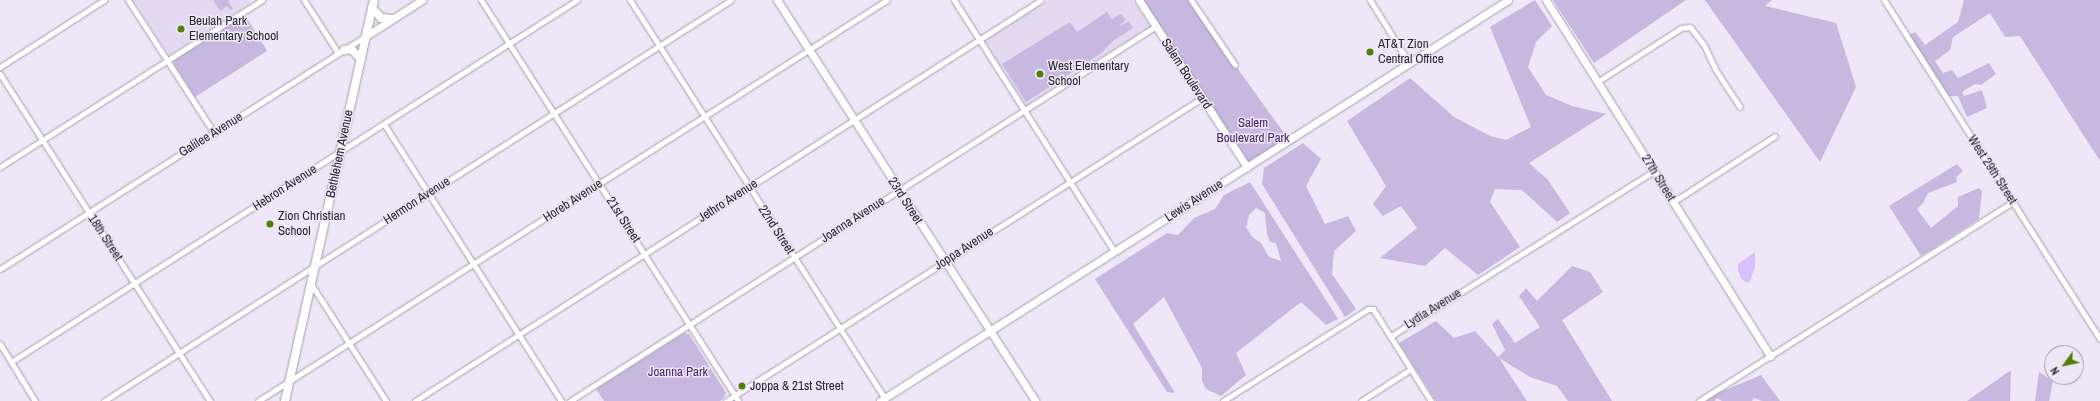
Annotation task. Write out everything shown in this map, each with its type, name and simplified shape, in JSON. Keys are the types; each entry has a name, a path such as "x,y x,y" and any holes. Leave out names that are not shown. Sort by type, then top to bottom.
{"main road":[{"path":"373,4 380,18 392,19"},
{"name":"Bethlehem Avenue","path":"285,401 373,4"},
{"path":"341,52 351,49 361,59"}],"street":[{"path":"0,67 104,0"},
{"path":"128,0 214,133"},
{"path":"0,167 262,0"},
{"path":"304,0 341,52"},
{"name":"Galilee Avenue","path":"0,269 422,0"},
{"name":"21st Street","path":"481,0 738,401"},
{"name":"Hebron Avenue","path":"11,362 577,0"},
{"name":"22nd Street","path":"630,0 840,328 882,400"},
{"name":"Hermon Avenue","path":"104,401 731,0"},
{"name":"23rd Street","path":"777,0 944,262 1035,401"},
{"name":"Horeb Avenue","path":"258,401 887,0"},
{"path":"954,0 1114,251"},
{"name":"Jethro Avenue","path":"415,401 1041,0"},
{"name":"Salem Boulevard","path":"1139,0 1247,167"},
{"path":"1191,0 1235,65"},
{"path":"1370,0 1409,63"},
{"name":"Lewis Avenue","path":"882,400 1508,0"},
{"name":"27th Street","path":"1546,0 1770,356"},
{"name":"West 29th Street","path":"1884,0 2100,339"},
{"name":"Joanna Avenue","path":"570,401 1156,26"},
{"path":"1597,82 1681,28 1690,27 1704,46 1716,69 1740,107"},
{"name":"18th Street","path":"0,74 210,401"},
{"name":"Joppa Avenue","path":"726,401 1202,98"},
{"path":"384,124 561,401"},
{"path":"1673,202 1775,136"},
{"name":"Lydia Avenue","path":"1223,401 1368,309 1373,309 1390,336 1654,171"},
{"path":"1699,401 2013,202"},
{"path":"311,284 386,401"},
{"path":"1390,336 1431,401"},
{"path":"0,344 35,401"},
{"path":"1361,401 1411,369"}],"shaded area":[{"name":"Beulah Park Elementary School","path":"133,0 248,0 250,4 171,54 168,54"},
{"name":"West Elementary School","path":"1049,0 1133,0 1150,26 1026,106 984,41"},
{"path":"1755,252 1755,267 1749,283 1745,282 1741,278 1738,270 1738,264"}],"green space":[{"path":"213,0 230,0 228,1 233,9 230,10 227,6 220,11"},
{"name":"Salem Boulevard Park","path":"1139,0 1191,0 1235,65 1289,140 1247,167"},
{"path":"1535,0 1552,26 1536,42 1528,67 1546,95 1572,106 1606,114 1529,163 1548,180 1570,213 1557,222 1522,190 1495,189 1490,202 1520,247 1478,275 1445,248 1425,266 1380,258 1417,228 1401,206 1383,216 1373,204 1386,186 1347,121 1410,78 1454,117 1490,136 1506,140 1531,127 1490,27"},
{"path":"1553,0 1686,0 1594,63"},
{"path":"1705,0 1772,0 1765,6 1836,23 1856,87 1820,162"},
{"path":"1964,0 2100,0 2100,161 2020,36 2005,37 1990,13 1953,37 1950,50 1935,61 1943,73 1952,70 1958,78 1989,63 1996,74 1981,85 1975,84 1962,92 1964,96 1982,90 1987,108 1967,117 1958,96 1949,96 1909,35 1915,32 1925,45 1958,22"},
{"path":"1107,12 1112,19 1121,14 1126,20 1118,27 1129,21 1133,28 1113,41 1100,54 1026,102 1002,64 1070,22 1077,32"},
{"path":"245,15 267,51 195,97 174,64 175,60"},
{"path":"1303,143 1321,159 1306,186 1325,224 1348,216 1356,231 1334,251 1332,274 1356,309 1345,317 1262,184 1264,168"},
{"path":"1957,164 1963,171 1956,177 1957,182 1928,193 1923,203 1917,209 1931,228 1958,206 1958,197 1979,188 1982,191 1979,219 1921,256 1889,206"},
{"path":"1250,182 1338,319 1326,325 1301,302 1236,353 1246,375 1221,396 1206,389 1202,381 1202,368 1164,297 1133,324 1175,393 1167,392 1095,279 1167,233 1178,235 1194,218 1215,209 1224,195","holes":["1256,208 1265,213 1267,234 1270,242 1276,243 1281,261 1269,257 1261,243 1252,237 1246,227 1249,215"]},
{"path":"1572,266 1590,272 1603,292 1562,320 1612,401 1568,401 1557,386 1530,377 1499,358 1527,401 1436,401 1399,343 1436,321 1454,338 1475,331 1498,357 1505,350 1492,324 1498,319 1515,343 1540,327 1519,296 1526,288 1537,301"},
{"name":"Joanna Park","path":"684,333 689,334 726,393 723,399 720,401 604,401 596,389"},
{"path":"2011,370 2010,401 1967,401"},
{"path":"2039,372 2044,375 2044,385 2052,385 2049,401 2035,401"},
{"path":"1761,375 1780,401 1762,401 1754,398 1752,401 1722,401 1717,398 1715,401 1706,401 1716,394"}],"place":[{"name":"Beulah Park Elementary School","path":"181,29"},
{"name":"AT&T Zion Central Office","path":"1370,52"},
{"name":"West Elementary School","path":"1040,74"},
{"name":"Zion Christian School","path":"270,224"},
{"name":"Joppa & 21st Street","path":"742,386"}]}
